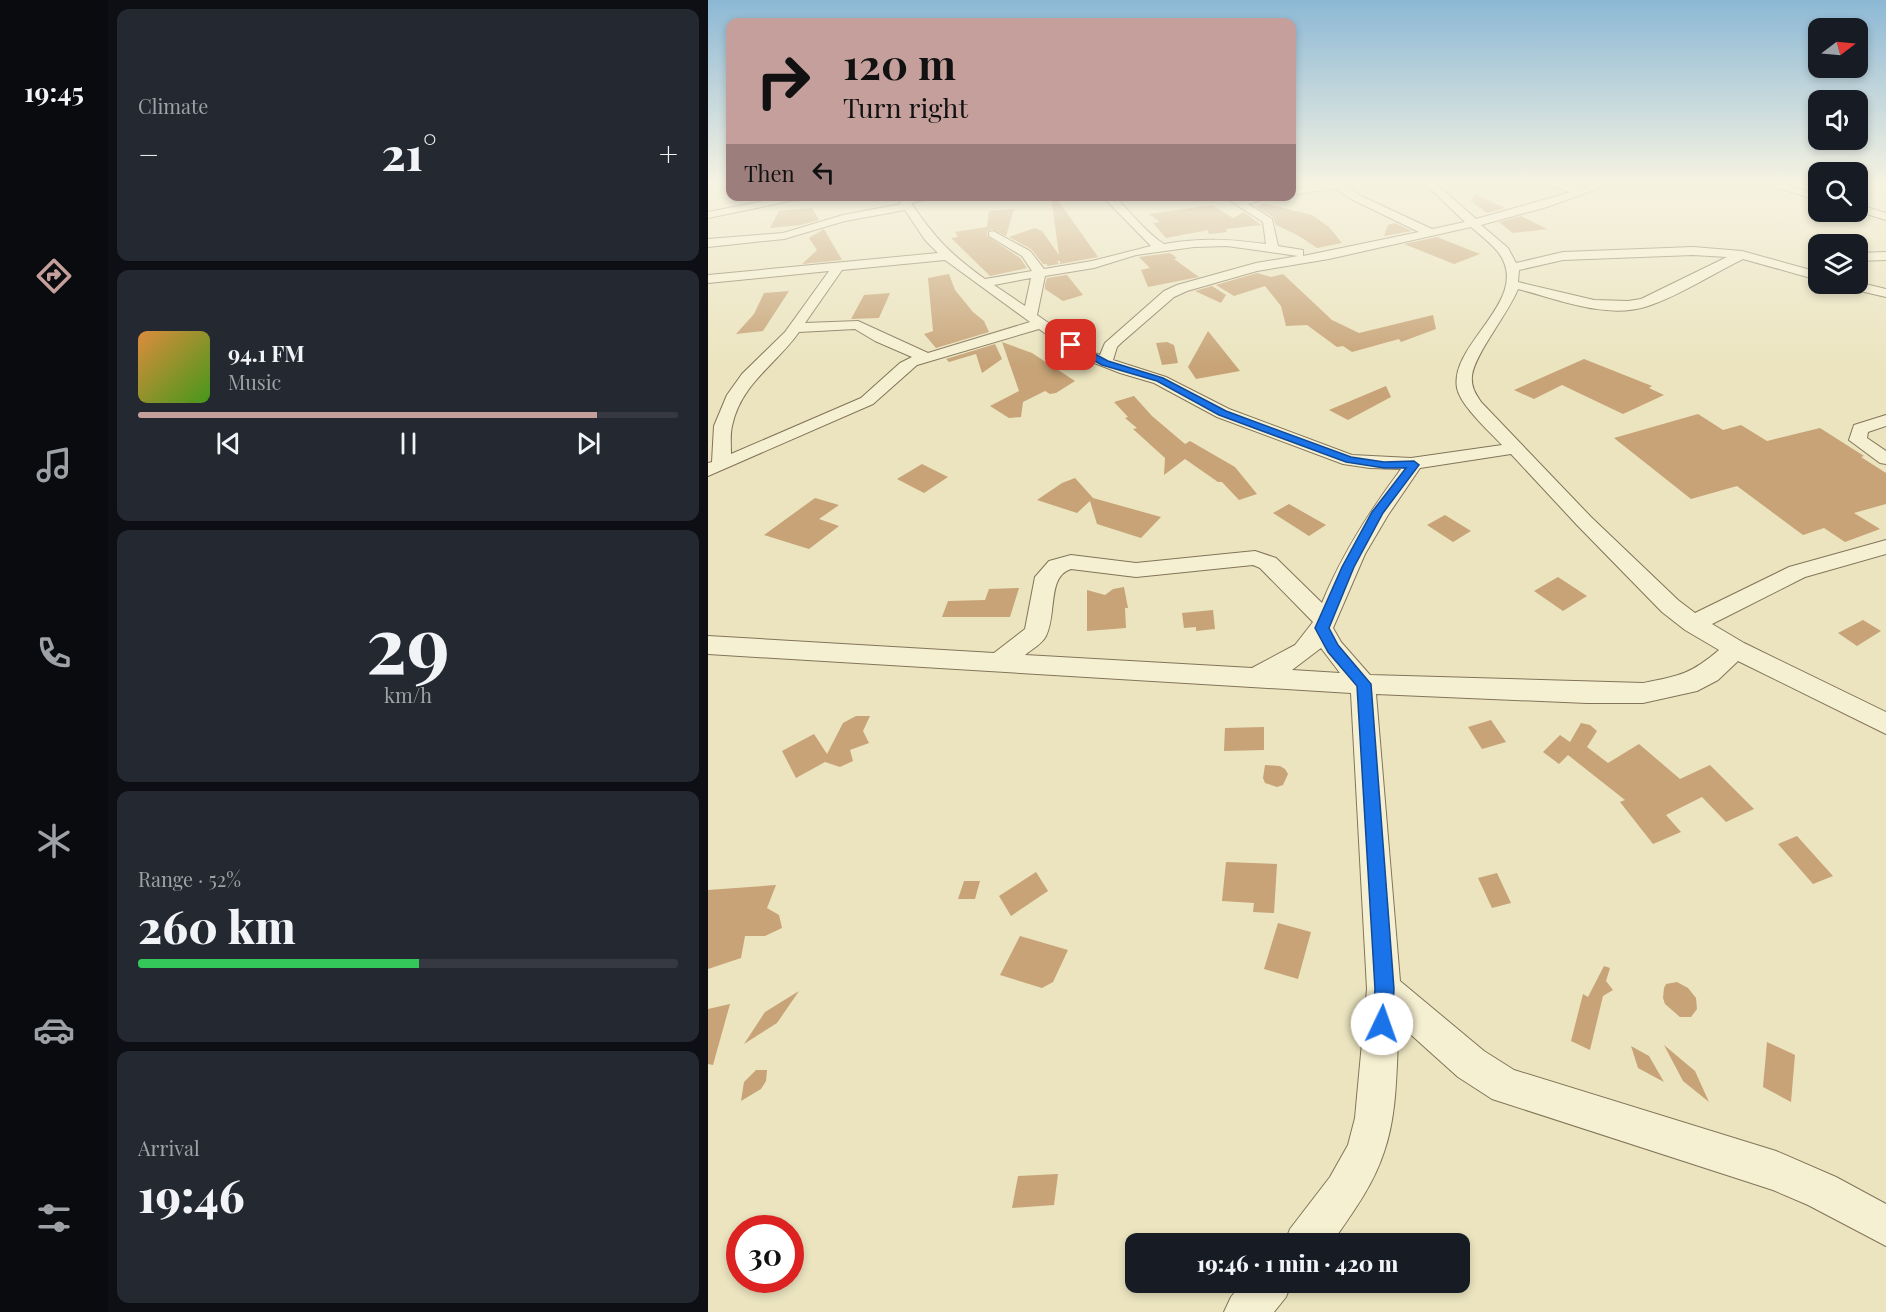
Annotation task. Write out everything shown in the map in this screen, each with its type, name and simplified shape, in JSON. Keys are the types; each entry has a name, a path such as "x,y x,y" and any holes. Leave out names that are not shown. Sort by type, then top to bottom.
{"street":[{"path":"722,256 739,243"},
{"path":"753,273 778,243"},
{"path":"934,243 982,283 1084,354 1160,380 1223,413 1349,460 1384,465 1414,465 1514,448"},
{"path":"1008,243 1033,258 1039,272 1035,321"},
{"path":"1155,243 1162,248"},
{"path":"982,283 1094,264 1125,254 1203,243"},
{"path":"1223,243 1319,256"},
{"path":"1271,243 1272,249"},
{"path":"1105,363 1110,346 1174,290 1256,267 1377,243"},
{"path":"1496,243 1510,258 1512,276 1504,310 1472,357 1464,377 1465,388 1475,405 1651,590 1693,624 1736,649 1886,724"},
{"path":"1512,276 1556,257 1673,251 1742,255 1808,273"},
{"path":"1512,276 1591,302 1635,305 1654,299 1742,255"},
{"path":"708,279 947,256"},
{"path":"1868,257 1886,256"},
{"path":"1759,260 1806,258"},
{"path":"715,467 723,426 735,395 748,377 795,328 838,267"},
{"path":"1868,289 1886,293"},
{"path":"715,467 867,401 879,394 903,367 925,357 1035,321"},
{"path":"795,328 858,325 880,338 925,357"},
{"path":"1886,420 1860,429 1858,440 1886,459"},
{"path":"1256,677 1302,651 1323,623 1348,567 1378,512 1414,465"},
{"path":"1693,624 1797,572 1886,547"},
{"path":"999,662 1035,634 1040,622 1046,577 1057,566 1071,562 1136,570 1255,558 1268,563 1323,623 1333,648 1364,684 1384,989 1374,1118 1365,1152 1344,1191 1313,1233"},
{"path":"708,645 1364,684 1587,693 1643,693 1688,684 1701,679 1736,649"},
{"path":"1384,989 1471,1064 1505,1086 1776,1171 1822,1191 1886,1226"},
{"path":"1246,1312 1262,1293"}],"building":[{"path":"812,243 832,243 842,260 802,264 817,250"},
{"path":"956,243 998,243 1020,258 1027,268 990,276"},
{"path":"1020,243 1051,243 1059,255 1057,243 1088,243 1098,257 1060,264 1060,261 1057,261 1059,264 1047,266 1031,249"},
{"path":"1310,243 1341,243 1317,248"},
{"path":"1453,243 1480,254 1454,264 1404,244"},
{"path":"1170,253 1177,258 1174,259 1199,277 1148,287 1141,270 1150,268 1139,257"},
{"path":"1257,273 1271,277 1283,274 1332,320 1359,333 1433,315 1436,329 1401,342 1399,339 1352,352 1343,346 1337,347 1307,325 1286,326 1281,306 1265,286 1234,296 1216,285"},
{"path":"949,274 955,290 973,312 984,321 989,332 936,348 924,334 933,331 928,278"},
{"path":"1067,275 1083,295 1063,301 1045,289 1045,285 1047,278"},
{"path":"1212,286 1226,295 1221,303 1195,291"},
{"path":"789,291 763,331 736,334 754,314 764,293"},
{"path":"890,293 879,318 851,319 864,295"},
{"path":"1208,331 1240,371 1196,379 1188,367"},
{"path":"1002,342 1032,353 1075,381 1056,393 1050,394 1045,391 1023,402 1021,417 1009,418 990,406 1019,391"},
{"path":"1167,342 1174,345 1178,363 1162,365 1156,343"},
{"path":"995,344 1002,359 982,373 976,354 949,362 946,359"},
{"path":"1584,359 1652,386 1649,388 1664,395 1623,414 1562,385 1534,399 1514,390"},
{"path":"1386,386 1391,397 1348,420 1329,410"},
{"path":"1134,396 1152,416 1185,444 1190,441 1235,467 1257,494 1239,500 1222,482 1218,482 1185,459 1164,475 1165,458 1133,429 1137,428 1125,418 1128,417 1114,402"},
{"path":"1698,414 1723,430 1741,425 1767,441 1820,428 1886,473 1886,504 1854,513 1880,529 1845,542 1824,528 1803,535 1737,486 1691,499 1614,438"},
{"path":"922,464 948,477 924,493 897,479"},
{"path":"1075,478 1093,498 1161,517 1141,538 1097,524 1090,501 1077,513 1037,500 1062,483"},
{"path":"815,498 839,505 819,519 839,526 809,549 764,535"},
{"path":"1289,504 1326,525 1309,536 1273,513"},
{"path":"1445,515 1471,531 1453,542 1427,525"},
{"path":"1558,577 1587,596 1563,611 1534,591"},
{"path":"1124,587 1128,608 1125,608 1126,628 1087,631 1087,590 1105,595 1113,589"},
{"path":"1019,588 1010,617 942,617 948,601 985,600 989,589"},
{"path":"1213,610 1215,629 1196,631 1196,627 1184,628 1182,613"},
{"path":"1863,620 1881,631 1857,646 1838,633"},
{"path":"856,716 870,716 863,731 869,743 850,750 853,761 840,767 825,762 796,778 782,751 814,734 827,754 843,723"},
{"path":"1491,720 1506,742 1482,749 1468,727"},
{"path":"1581,723 1590,725 1597,731 1587,747 1608,763 1639,744 1680,779 1710,765 1754,809 1726,822 1702,797 1666,815 1681,832 1653,844 1620,802 1625,800 1568,755 1559,764 1543,752 1560,735 1570,742"},
{"path":"1264,727 1264,750 1224,751 1225,728"},
{"path":"1265,765 1280,766 1285,769 1288,774 1283,785 1277,787 1265,783 1263,778"},
{"path":"1797,836 1833,876 1813,884 1778,844"},
{"path":"1226,862 1277,864 1274,913 1253,912 1254,903 1222,901"},
{"path":"1036,872 1048,891 1011,916 999,896"},
{"path":"1497,873 1511,903 1492,908 1478,878"},
{"path":"964,881 980,881 975,899 958,899"},
{"path":"776,885 767,908 779,915 782,928 765,936 745,936 741,958 708,969 708,890"},
{"path":"1278,923 1311,932 1298,979 1264,969"},
{"path":"1020,936 1068,950 1053,982 1042,988 1000,975"},
{"path":"1604,966 1610,968 1606,981 1613,990 1603,996 1590,1050 1571,1041 1583,994 1588,997"},
{"path":"1677,982 1688,988 1696,998 1697,1009 1691,1017 1680,1017 1665,1004 1663,998 1666,984"},
{"path":"799,991 777,1023 744,1044 765,1012"},
{"path":"730,1004 713,1065 708,1064 708,1009"},
{"path":"1767,1042 1795,1055 1791,1102 1763,1087"},
{"path":"1664,1045 1695,1071 1709,1102 1683,1081"},
{"path":"1631,1046 1649,1056 1664,1082 1638,1068"},
{"path":"756,1070 767,1070 766,1081 761,1089 741,1101 744,1082"},
{"path":"1058,1174 1054,1205 1012,1208 1018,1176"}],"route":[{"path":"1071,345 1084,354 1105,363 1174,386 1223,413 1280,432 1349,460 1384,465 1414,465 1378,512 1348,567 1322,628 1328,642 1364,684 1384,989 1382,1024"}]}
